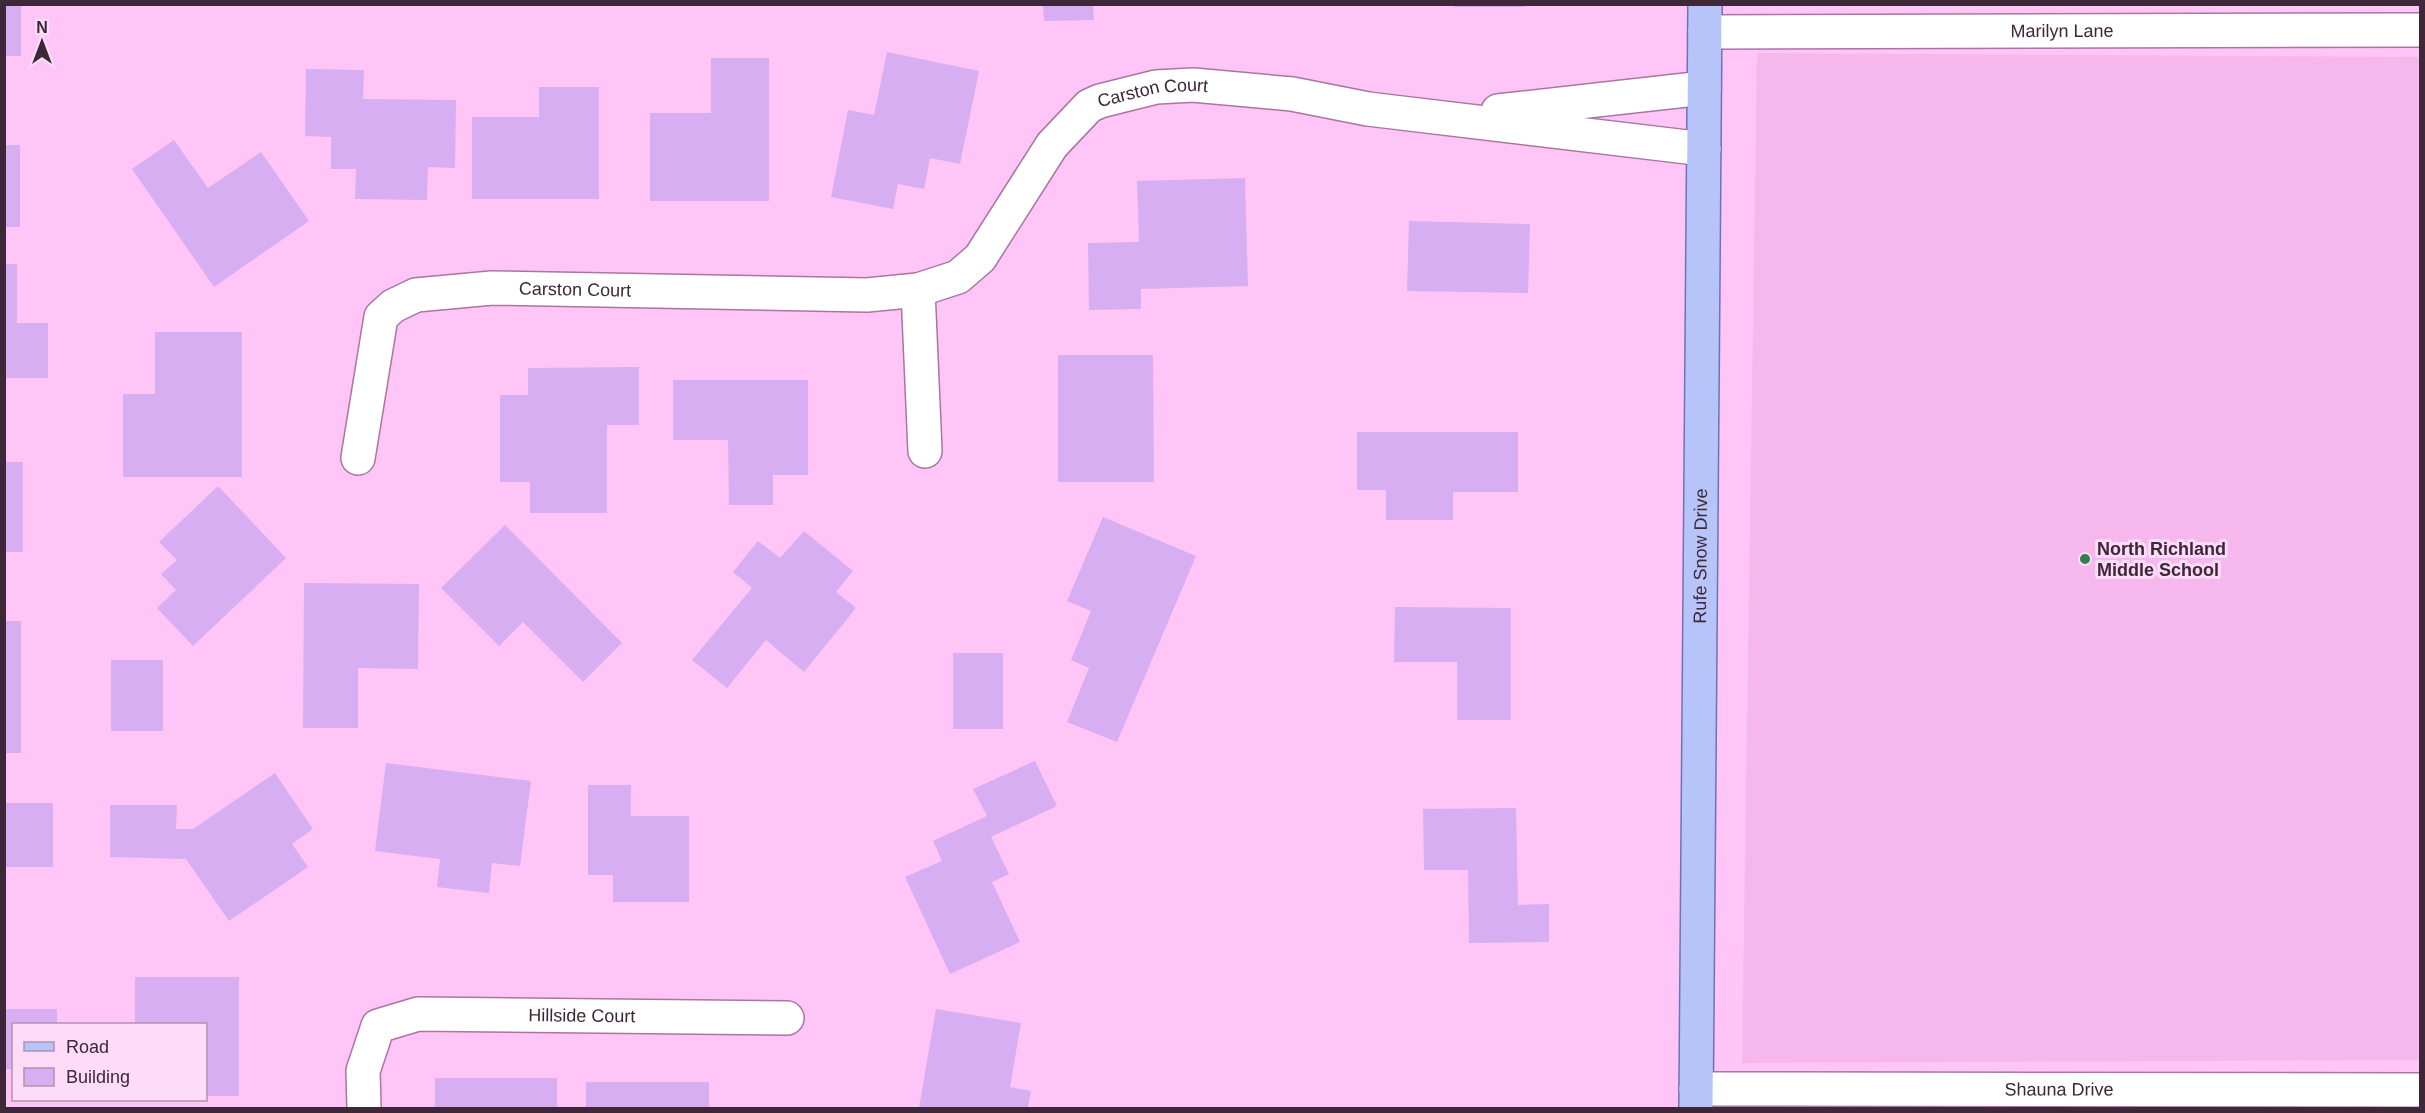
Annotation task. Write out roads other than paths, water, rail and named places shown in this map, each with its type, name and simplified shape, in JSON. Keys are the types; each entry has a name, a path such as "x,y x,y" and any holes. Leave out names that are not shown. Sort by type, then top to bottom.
{"main road":[{"name":"Rufe Snow Drive","path":"1696,1099 1705,18"}],"street":[{"name":"Marilyn Lane","path":"1705,18 2421,30"},
{"name":"Carston Court","path":"358,458 381,317 393,306 416,295 492,288 867,295 918,290 958,277 980,258 1052,145 1089,106 1100,101 1156,87 1193,85 1292,94 1368,109 1704,148"},
{"name":"Carston Court","path":"1439,117 1704,87"},
{"path":"918,290 925,451"},
{"name":"Hillside Court","path":"364,1108 363,1071 378,1026 418,1014 787,1018"},
{"name":"Shauna Drive","path":"1696,1099 2421,1090"}],"place":[{"name":"North Richland Middle School","path":"2085,559"}]}
